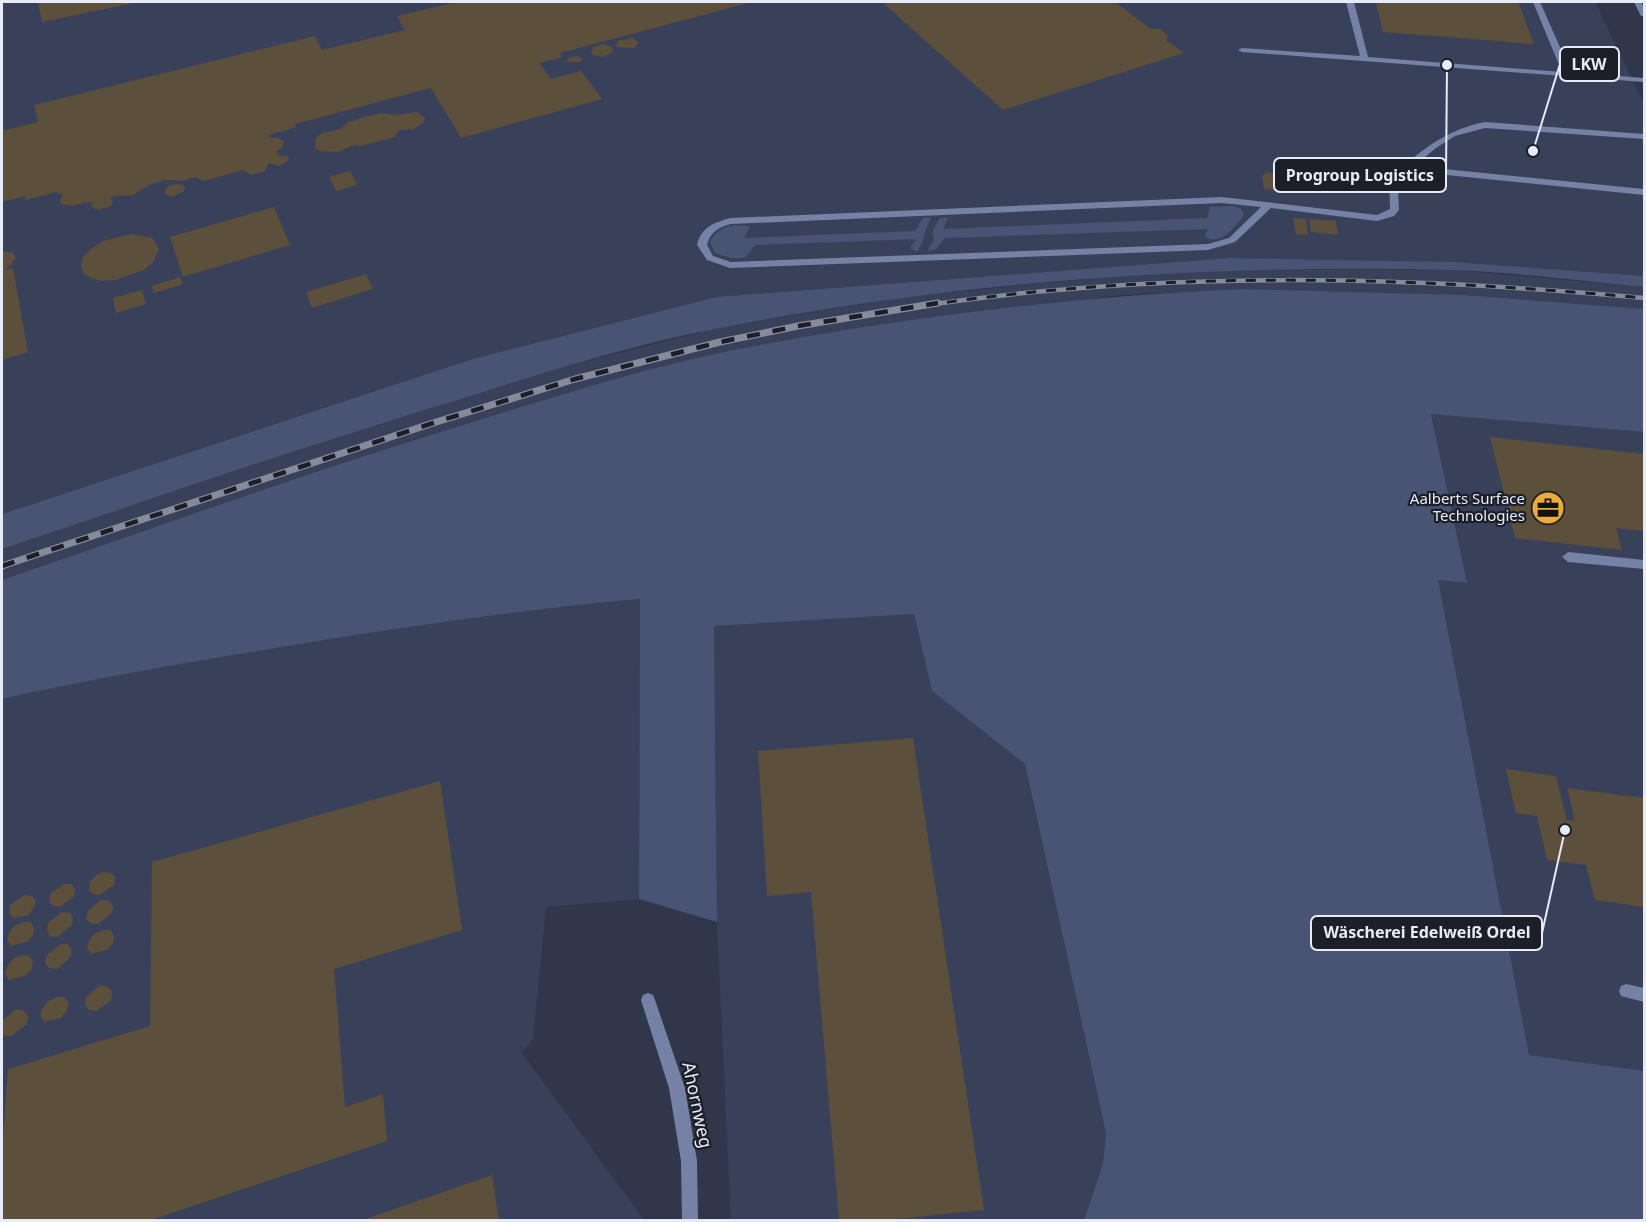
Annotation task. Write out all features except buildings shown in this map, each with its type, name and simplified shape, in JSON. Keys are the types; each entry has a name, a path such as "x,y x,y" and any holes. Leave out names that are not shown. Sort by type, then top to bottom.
{"street":[{"path":"1350,2 1364,57"},
{"path":"1537,2 1567,73"},
{"path":"1638,2 1644,14"},
{"path":"1242,50 1364,57 1644,80"},
{"path":"1407,168 1424,152 1461,130 1474,126 1644,137"},
{"path":"1322,161 1393,166 1644,192"},
{"path":"1267,207 1232,240 1208,247 730,264 710,258 702,244 706,232 721,223 731,221 1222,200 1267,207 1385,217 1395,210 1397,205 1393,166"},
{"path":"1568,557 1644,566"},
{"path":"1626,992 1644,995"},
{"name":"Ahornweg","path":"648,1000 677,1088 689,1161 690,1221"}],"shaded area":[{"path":"2,2 1595,2 1644,104 1644,276 1453,262 1230,258 716,297 473,359 2,514"},
{"path":"1233,206 1241,209 1244,215 1228,233 1218,239 1207,238 1205,235 1208,229 945,238 936,249 927,251 934,240 932,232 940,218 948,218 943,229 1207,218 1210,207"},
{"path":"923,218 931,218 917,252 910,248 916,239 755,245 745,258 731,258 715,253 710,242 721,229 738,225 750,227 744,238 915,231"},
{"path":"1230,258 1453,262 1644,276 1644,287 1475,271 1267,270 1175,273 992,287 810,312 688,334 561,368 350,433 2,549 2,514 473,359 716,297"},
{"path":"1232,269 1455,270 1644,287 1644,309 1464,295 1241,289 1119,295 722,353 563,394 407,442 2,580 2,549 402,416 559,368 717,328 905,297 1114,276"},
{"path":"1241,289 1464,295 1644,309 1644,432 1431,414 1467,583 1438,580 1529,1055 1644,1071 1644,1220 1084,1220 1103,1164 1106,1133 1025,764 932,691 914,614 714,626 717,922 639,899 640,599 501,614 362,634 136,672 2,699 2,580 309,474 580,389 666,365 724,352 917,319 1046,303"},
{"path":"1431,413 1644,432 1644,1071 1529,1055 1437,580 1466,583"},
{"path":"640,599 639,899 546,907 533,1039 522,1053 644,1220 2,1220 2,699 93,678 388,629 526,610"},
{"path":"914,614 932,691 1025,764 1106,1133 1103,1164 1084,1220 731,1220 717,922 714,626"}],"railway":[{"path":"927,305 1106,286 1285,280 1464,285 1644,298"},
{"path":"2,566 433,423 575,379 720,342 798,326 938,303"}],"place":[{"name":"Progroup Logistics","path":"1447,65"},
{"name":"LKW","path":"1533,151"},
{"name":"Aalberts Surface Technologies","path":"1548,508"},
{"name":"Wäscherei Edelweiß Ordel","path":"1565,830"}]}
